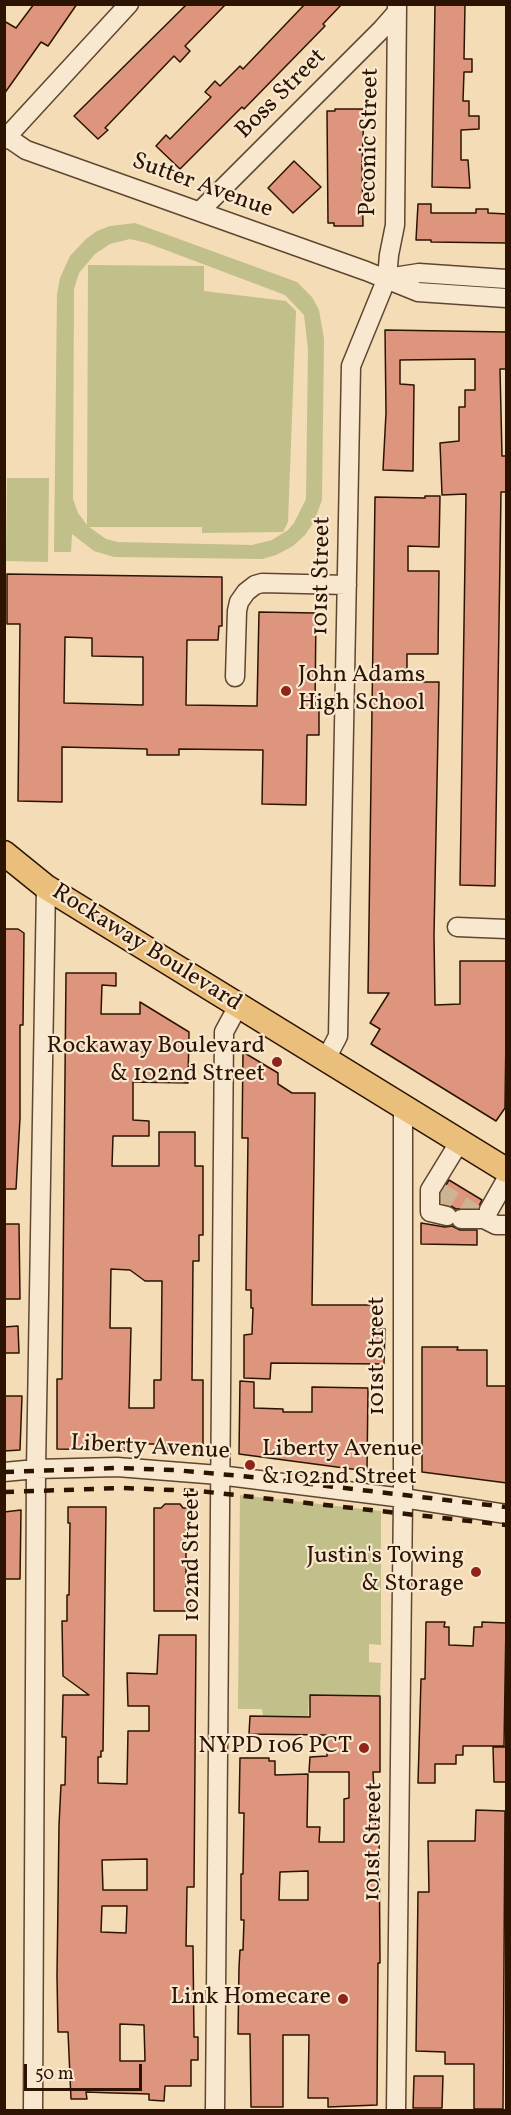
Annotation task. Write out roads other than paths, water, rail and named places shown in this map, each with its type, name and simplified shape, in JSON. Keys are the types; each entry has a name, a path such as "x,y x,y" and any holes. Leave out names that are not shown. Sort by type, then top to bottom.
{"main road":[{"name":"Rockaway Boulevard","path":"4,853 46,887 507,1170"}],"street":[{"path":"6,137 129,4"},
{"name":"Boss Street","path":"201,211 382,29 397,8"},
{"name":"Peconic Street","path":"387,278 395,225 397,8"},
{"name":"Sutter Avenue","path":"6,137 26,150 387,278 418,292 507,298"},
{"name":"Sutter Avenue","path":"387,278 419,273 507,279"},
{"name":"101st Street","path":"326,1059 338,1036 351,366 387,278"},
{"path":"235,677 237,611 239,602 246,592 262,583 347,585"},
{"path":"33,2110 36,1469 46,887"},
{"path":"457,927 507,929"},
{"name":"102nd Street","path":"215,2110 224,1032 238,1006"},
{"name":"101st Street","path":"396,2110 403,1498 403,1106"},
{"path":"460,1141 438,1185 430,1212 473,1214 496,1225 507,1226"},
{"path":"473,1214 507,1180"},
{"path":"403,1189 438,1185"},
{"name":"Liberty Avenue","path":"4,1472 117,1467 219,1475 403,1498 507,1514"}],"tunnel":[{"path":"439,1191 476,1214"}],"railway":[{"path":"4,1472 116,1468 174,1470 506,1507"},
{"path":"4,1492 122,1488 199,1491 506,1525"}],"place":[{"name":"John Adams High School","path":"286,691"},
{"name":"Rockaway Boulevard & 102nd Street","path":"277,1062"},
{"name":"Liberty Avenue & 102nd Street","path":"250,1465"},
{"name":"Justin's Towing & Storage","path":"476,1572"},
{"name":"NYPD 106 PCT","path":"364,1748"},
{"name":"Link Homecare","path":"343,1999"}]}
